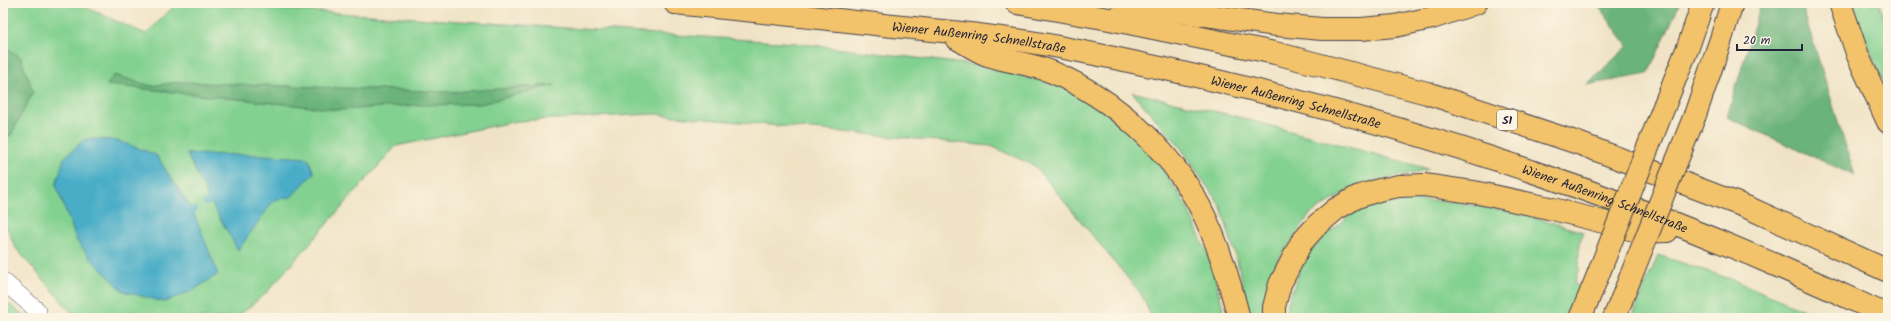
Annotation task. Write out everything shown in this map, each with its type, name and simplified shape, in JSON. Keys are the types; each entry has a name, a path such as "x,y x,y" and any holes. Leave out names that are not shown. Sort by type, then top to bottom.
{"highway":[{"name":"Wiener Außenring Schnellstraße","path":"675,3 944,31 1056,47 1232,84 1342,112 1454,145 1527,169 1693,229 1838,292 1888,316"},
{"name":"S1","path":"1017,3 1109,19 1275,53 1427,93 1578,143 1749,208 1888,271"},
{"path":"1109,19 1156,8 1277,25 1322,29 1361,29 1395,26 1432,18 1476,3"},
{"path":"1580,318 1688,47 1703,3"},
{"path":"1617,309 1694,115 1732,3"},
{"path":"1840,3 1858,56 1888,122"},
{"path":"944,31 984,54 1051,71 1074,82 1104,100 1135,125 1161,152 1184,180 1200,206 1218,248 1239,318"},
{"path":"1274,318 1274,307 1280,284 1290,262 1300,243 1317,225 1336,209 1357,197 1399,186 1424,185 1479,193 1549,208 1642,232 1693,229"}],"street":[{"path":"3,281 38,311"}],"green space":[{"path":"3,3 76,3 146,34 177,3 186,3 795,43 981,66 1061,86 1103,110 1153,155 1186,205 1212,264 1225,318 1152,318 1141,294 1035,166 991,146 654,114 517,121 396,146 266,293 236,318 76,318 15,247 3,218"},
{"path":"1596,3 1680,3 1648,74 1586,85 1628,46"},
{"path":"1761,3 1801,3 1855,176 1727,117"},
{"path":"1853,3 1879,3 1888,32 1888,90 1861,30"},
{"path":"3,45 21,58 33,92 11,135 3,138"},
{"path":"114,75 151,86 179,82 453,92 555,85 480,104 418,105 339,110 107,85"},
{"path":"1132,92 1235,116 1429,169 1357,185 1310,214 1276,263 1263,305 1263,318 1251,318 1238,264 1221,207 1181,148"},
{"path":"1389,199 1445,201 1520,213 1583,232 1579,244 1579,271 1574,284 1583,287 1567,318 1286,318 1287,305 1304,258 1323,238 1350,215"},
{"path":"1658,255 1734,280 1822,318 1632,318"},
{"path":"3,300 28,318 3,318"}],"water":[{"path":"85,139 119,141 156,155 193,211 218,274 192,291 164,302 123,291 90,258 77,241 56,185 64,158"},
{"path":"187,154 261,155 308,158 314,173 291,197 274,200 238,250 210,201"}],"waterway":[{"path":"206,203 216,198"}]}
